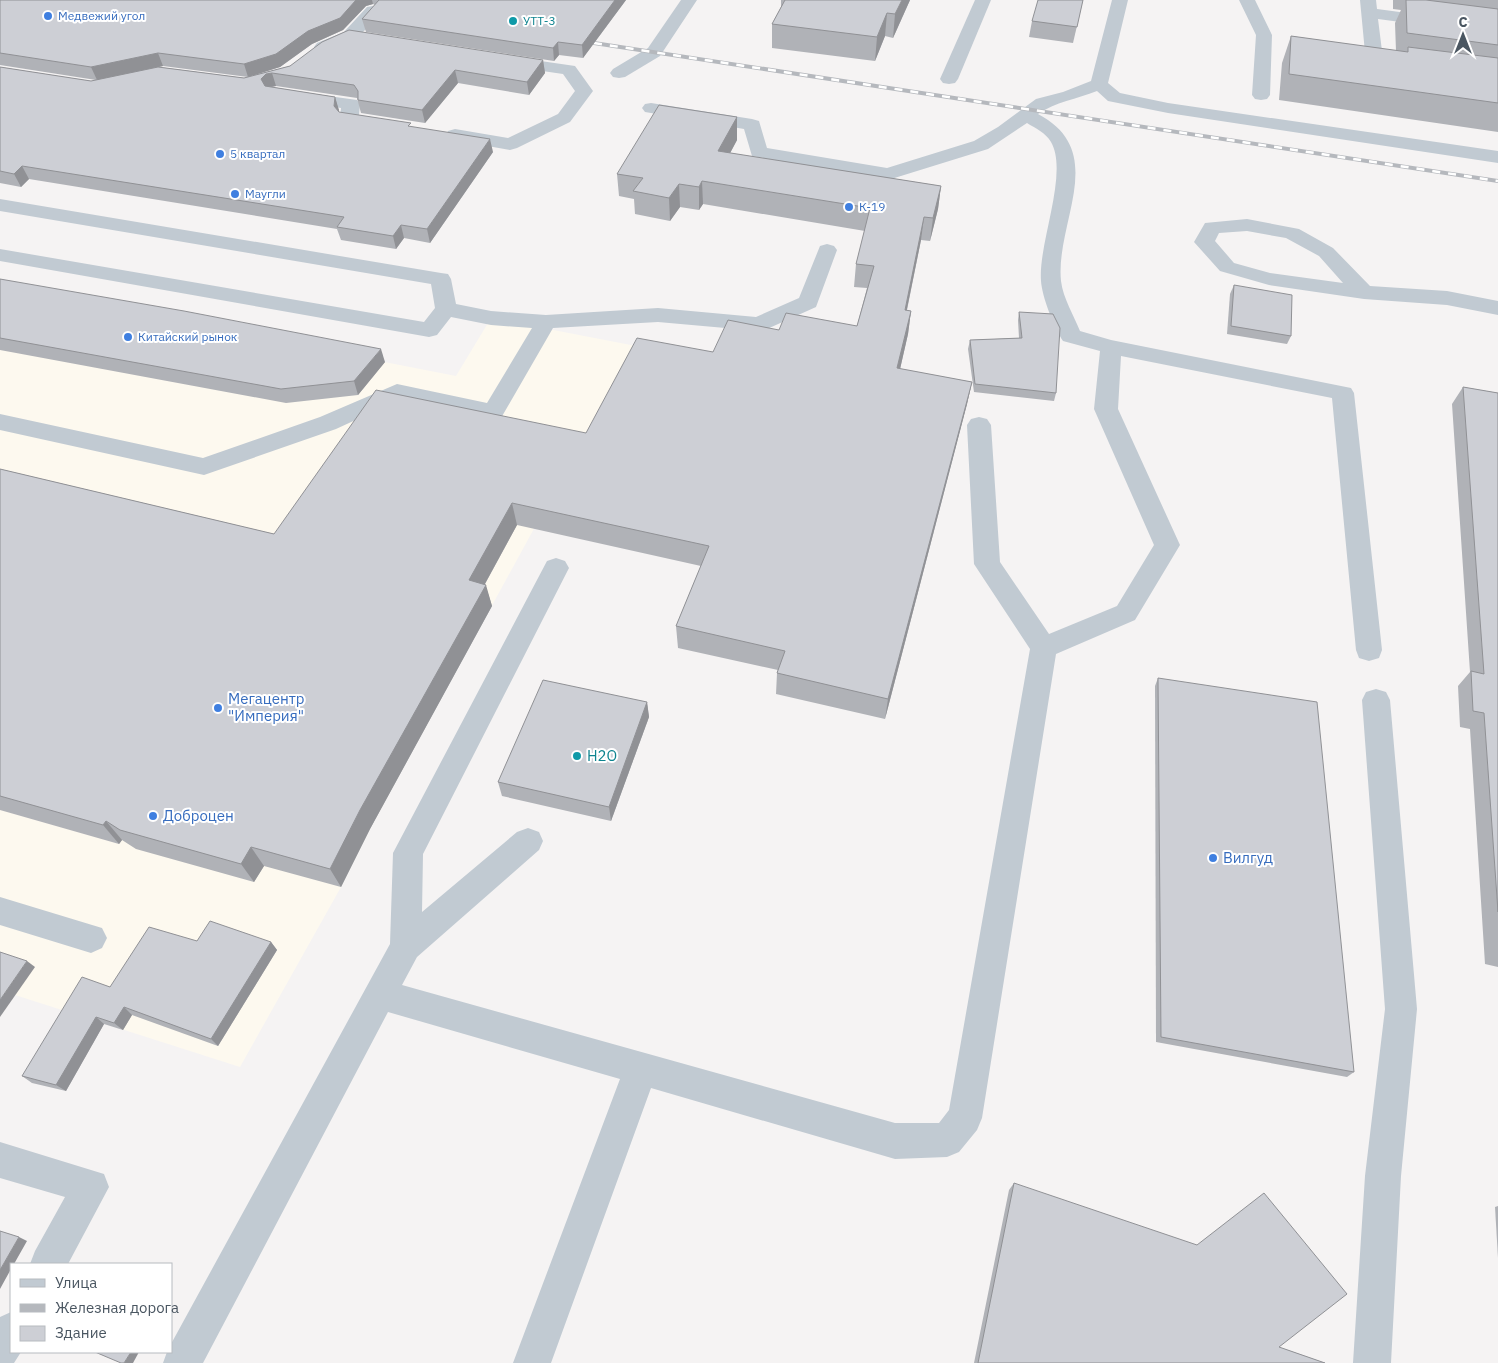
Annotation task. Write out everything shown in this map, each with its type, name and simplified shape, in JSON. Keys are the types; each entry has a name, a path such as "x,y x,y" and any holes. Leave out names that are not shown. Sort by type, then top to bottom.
{"lane":[{"path":"619,73 654,52 689,0"},
{"path":"949,79 983,0"},
{"path":"1099,84 1120,0"},
{"path":"1247,0 1264,35 1261,95"},
{"path":"1413,68 1375,63 1369,6 1498,30"},
{"path":"306,58 319,49 350,36 373,12"},
{"path":"350,36 369,39"},
{"path":"434,132 510,144 564,118 584,91 569,70 493,58"},
{"path":"651,108 752,125 760,152 888,174 981,145 1005,131 1042,103 1070,96 1099,84"},
{"path":"1099,84 1114,97 1168,108 1498,157"},
{"path":"286,95 351,104 349,119 396,126"},
{"path":"1025,115 1042,124 1060,140 1066,165 1052,261 1051,282 1070,336 1111,347 1343,393 1368,650"},
{"path":"0,205 441,279 446,309 429,330 0,255"},
{"path":"1364,292 1326,252 1292,233 1247,224 1212,227 1204,242 1227,267 1269,279 1364,292 1447,298 1498,308"},
{"path":"446,309 491,318 546,322 658,315 759,324 808,302 827,250"},
{"path":"0,422 204,467 328,423 397,392 493,412 546,322"},
{"path":"1044,648 1126,613 1167,545 1106,409 1111,347"},
{"path":"380,994 895,1141 947,1140 965,1118 1044,648 987,564 979,425"},
{"path":"406,946 408,853 556,568"},
{"path":"1372,1363 1382,1176 1401,1009 1376,700"},
{"path":"182,1363 406,946 528,841"},
{"path":"0,911 91,938"},
{"path":"532,1363 641,1069"},
{"path":"0,1160 90,1187 49,1263"},
{"path":"0,1352 10,1333"}],"shaded area":[{"name":"Мегацентр \"Империя\"","path":"0,291 190,324 456,376 491,318 636,346 620,371 370,829 341,887 240,1067 15,995 0,1017"}],"building":[{"path":"0,0 356,0 340,18 308,31 276,54 244,64 158,53 91,67 0,53"},
{"name":"УТТ-3","path":"379,0 615,0 582,45 558,42 553,48 362,19"},
{"path":"785,0 902,0 895,14 887,13 877,37 772,24"},
{"path":"1038,0 1083,0 1077,27 1032,21"},
{"path":"1406,0 1426,0 1498,9 1498,45 1407,33"},
{"path":"349,30 543,60 527,82 455,70 422,110 358,100 358,91 354,85 272,73 266,74 261,79 265,86 335,97 334,106 339,112 411,123 408,126 490,139 427,229 401,225 393,236 337,227 344,217 22,166 14,174 0,171 0,67 91,81 158,67 244,78 290,66 322,42"},
{"path":"1291,36 1408,52 1408,47 1498,58 1498,103 1289,74"},
{"path":"659,105 737,117 718,151 941,186 933,218 924,217 905,310 911,311 897,368 972,382 888,699 777,673 785,651 676,626 709,546 512,503 469,580 486,585 360,810 330,869 251,847 241,864 120,830 106,821 103,825 0,796 0,469 274,534 376,390 586,433 637,338 713,352 728,320 779,330 786,313 857,326 874,266 856,264 870,208 702,181 699,187 679,184 669,198 633,191 643,178 617,174"},
{"name":"Китайский рынок","path":"0,279 184,311 381,349 354,381 281,389 0,338"},
{"path":"1234,285 1292,295 1291,336 1231,326"},
{"path":"1019,312 1053,314 1060,328 1056,393 975,384 970,340 1022,338"},
{"path":"1463,387 1498,393 1498,912 1484,713 1473,711 1471,671 1484,674"},
{"path":"1158,678 1317,702 1354,1072 1161,1037"},
{"name":"H2O","path":"543,680 647,702 609,807 498,782"},
{"path":"210,921 271,942 211,1039 124,1007 114,1023 96,1017 56,1085 22,1076 82,977 110,987 149,927 197,941"},
{"path":"0,952 27,961 0,1000"},
{"path":"1014,1183 1197,1245 1264,1193 1347,1294 1279,1347 1325,1363 978,1363"},
{"path":"0,1231 19,1237 0,1270"},
{"path":"97,1353 130,1353 124,1363"}],"railway":[{"path":"594,43 1498,181"}],"place":[{"name":"Медвежий угол","path":"48,16"},
{"name":"УТТ-3","path":"513,21"},
{"name":"5 квартал","path":"220,154"},
{"name":"Маугли","path":"235,194"},
{"name":"К-19","path":"849,207"},
{"name":"Китайский рынок","path":"128,337"},
{"name":"Мегацентр \"Империя\"","path":"218,708"},
{"name":"H2O","path":"577,756"},
{"name":"Доброцен","path":"153,816"},
{"name":"Вилгуд","path":"1213,858"}]}
